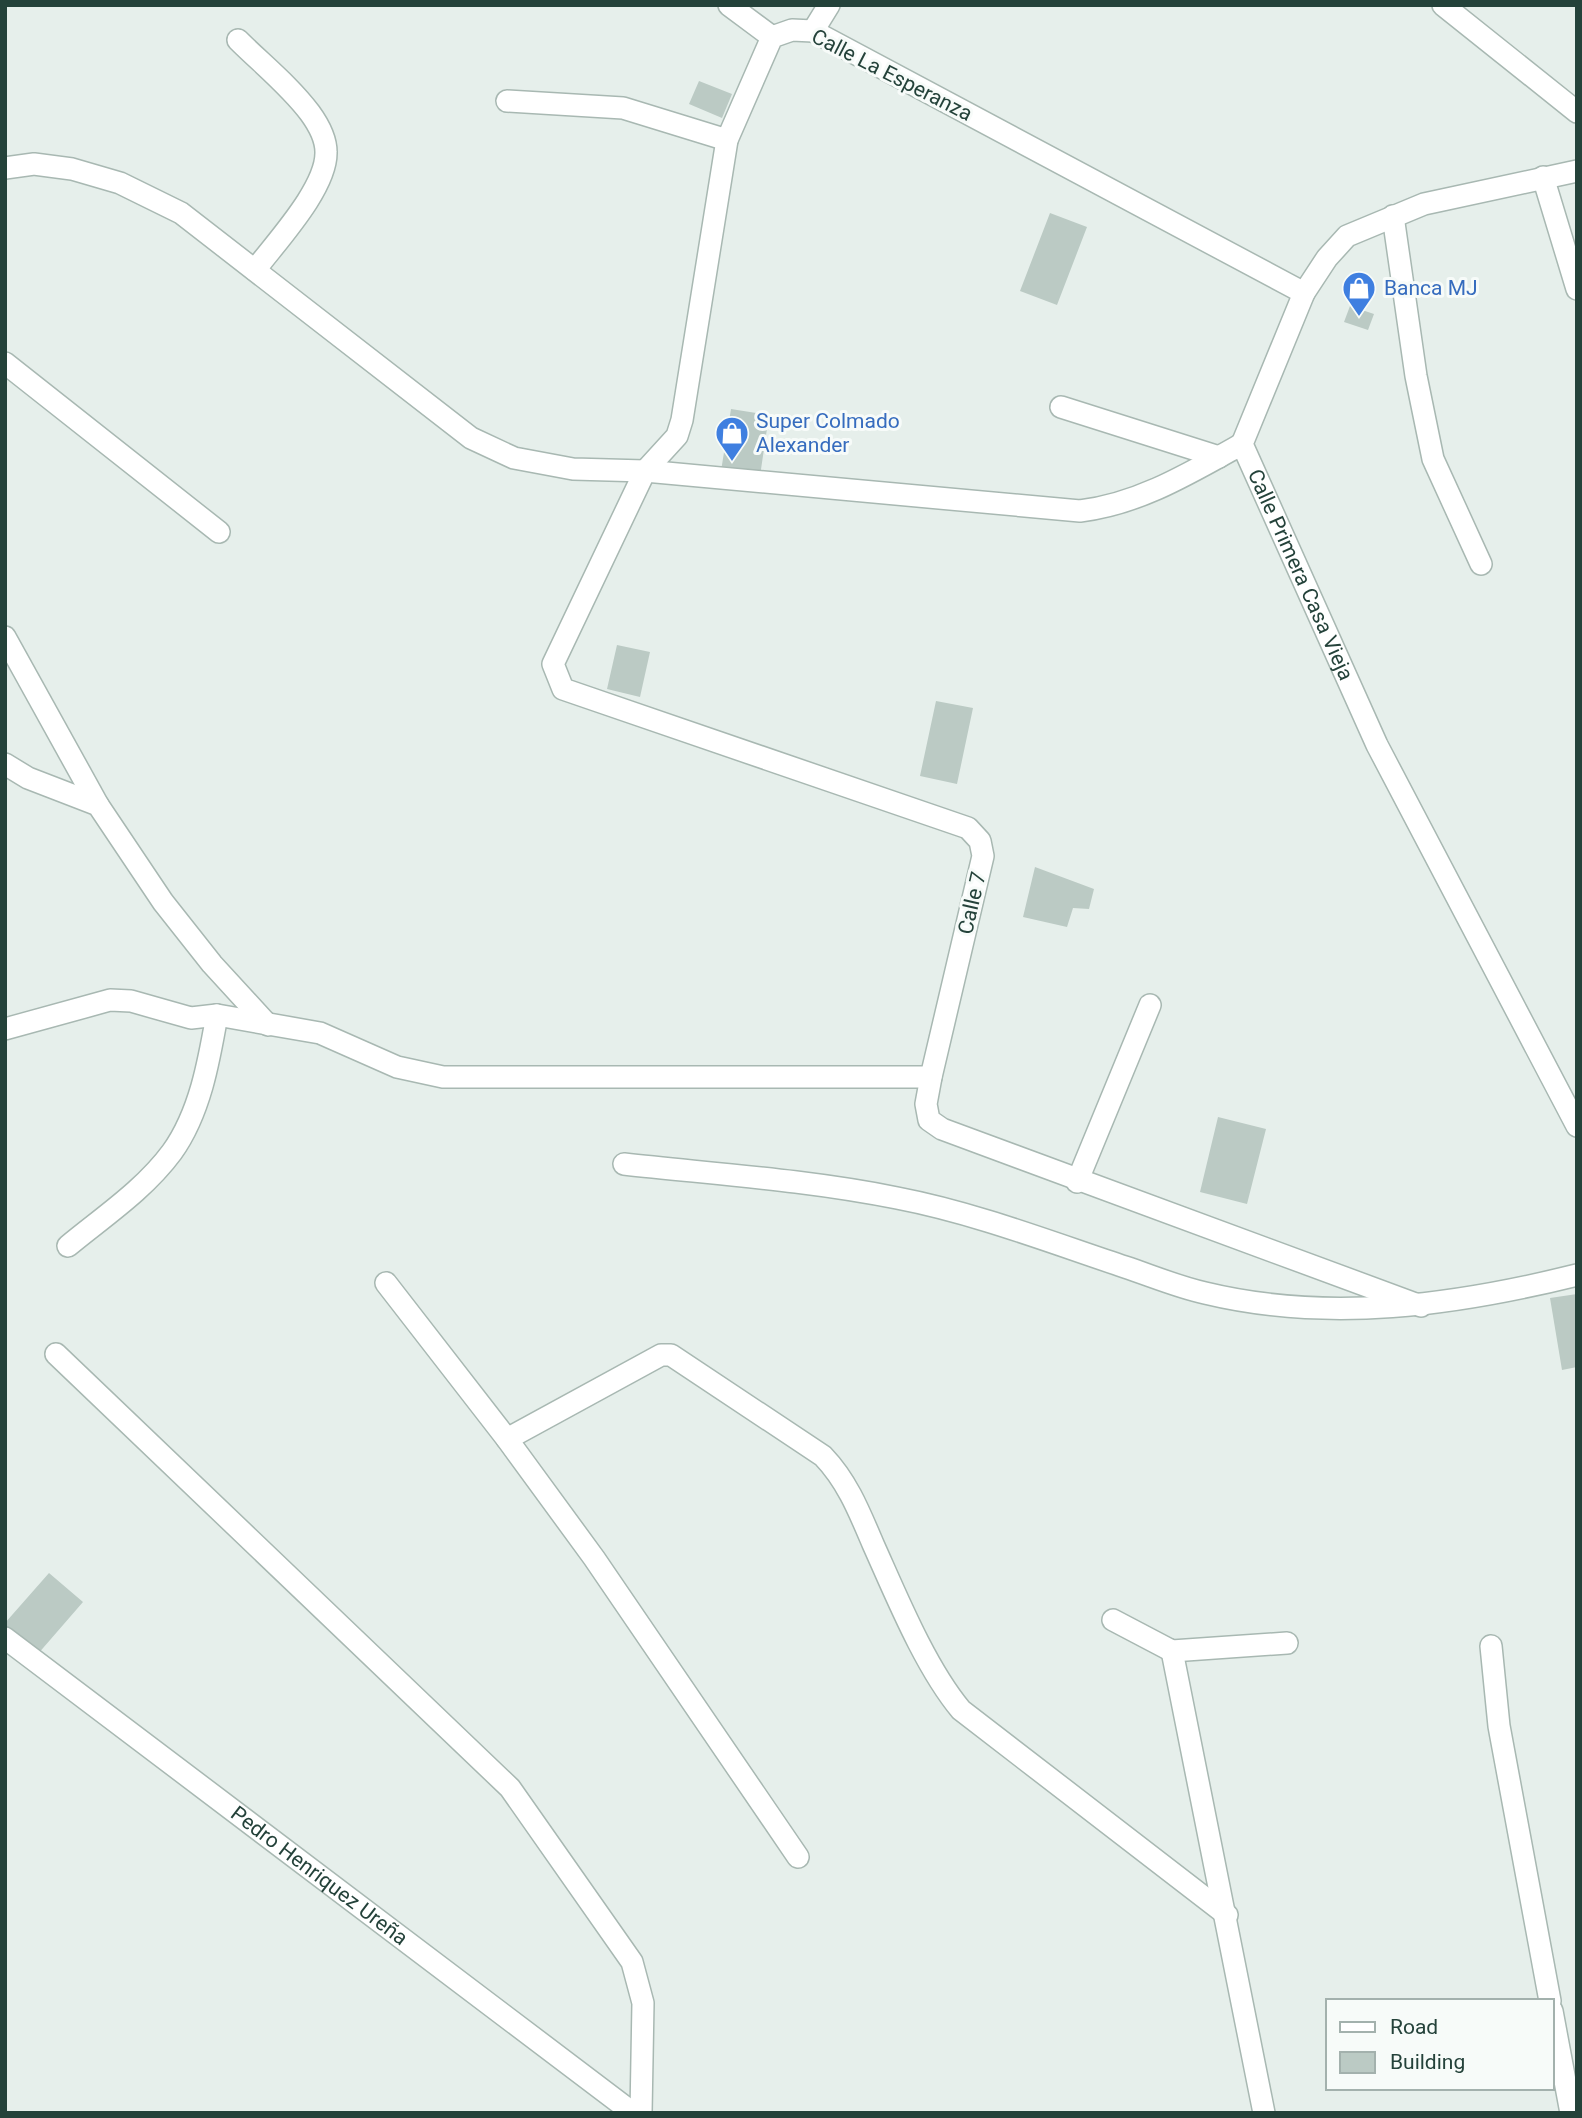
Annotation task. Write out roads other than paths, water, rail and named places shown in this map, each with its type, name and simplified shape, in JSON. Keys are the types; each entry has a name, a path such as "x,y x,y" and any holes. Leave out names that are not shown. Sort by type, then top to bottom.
{"street":[{"path":"645,471 677,436 682,420 727,140 772,37 729,5"},
{"path":"813,32 829,5"},
{"path":"1443,5 1577,112"},
{"name":"Calle La Esperanza","path":"772,37 792,30 813,32 1304,293"},
{"path":"238,40 309,111 322,132 326,152 323,170 311,195 255,270"},
{"path":"507,101 623,108 727,140"},
{"path":"5,168 34,164 59,167 120,183 180,213 471,438 526,460 573,469 645,471 1080,510 1108,508 1136,499 1242,444"},
{"name":"Calle Primera Casa Vieja","path":"1577,171 1424,204 1347,236 1327,258 1304,293 1242,444 1377,746 1577,1126"},
{"path":"1543,177 1577,289"},
{"path":"1394,216 1416,376 1433,459 1481,564"},
{"path":"5,363 219,532"},
{"path":"1061,407 1219,457"},
{"name":"Calle 7","path":"645,471 553,664 556,678 563,689 968,828 980,841 983,856 926,1104 929,1120 935,1125 1077,1182 1421,1306"},
{"path":"5,637 98,805 163,902 212,964 268,1024"},
{"path":"5,765 28,778 98,805"},
{"path":"5,1028 110,1000 131,1002 191,1018 217,1015 320,1033 397,1067 443,1077 931,1077"},
{"path":"1077,1182 1150,1005"},
{"path":"68,1246 142,1186 173,1151 198,1102 217,1015"},
{"path":"624,1164 897,1198 982,1219 1203,1293 1250,1302 1305,1308 1421,1306 1508,1292 1577,1275"},
{"path":"386,1283 507,1439 594,1558 798,1857"},
{"path":"56,1354 510,1788 632,1962 643,2003 641,2113"},
{"path":"507,1439 661,1355 671,1355 823,1456 842,1476 895,1593 948,1695 961,1710 1227,1915"},
{"path":"1113,1620 1172,1651 1287,1643"},
{"name":"Pedro Henriquez Ureña","path":"5,1638 632,2113"},
{"path":"1491,1646 1499,1726 1550,1999"},
{"path":"1172,1651 1227,1915 1264,2113"},
{"path":"1554,2022 1571,2113"}],"place":[{"name":"Banca MJ","path":"1359,318"},
{"name":"Super Colmado Alexander","path":"732,463"}]}
